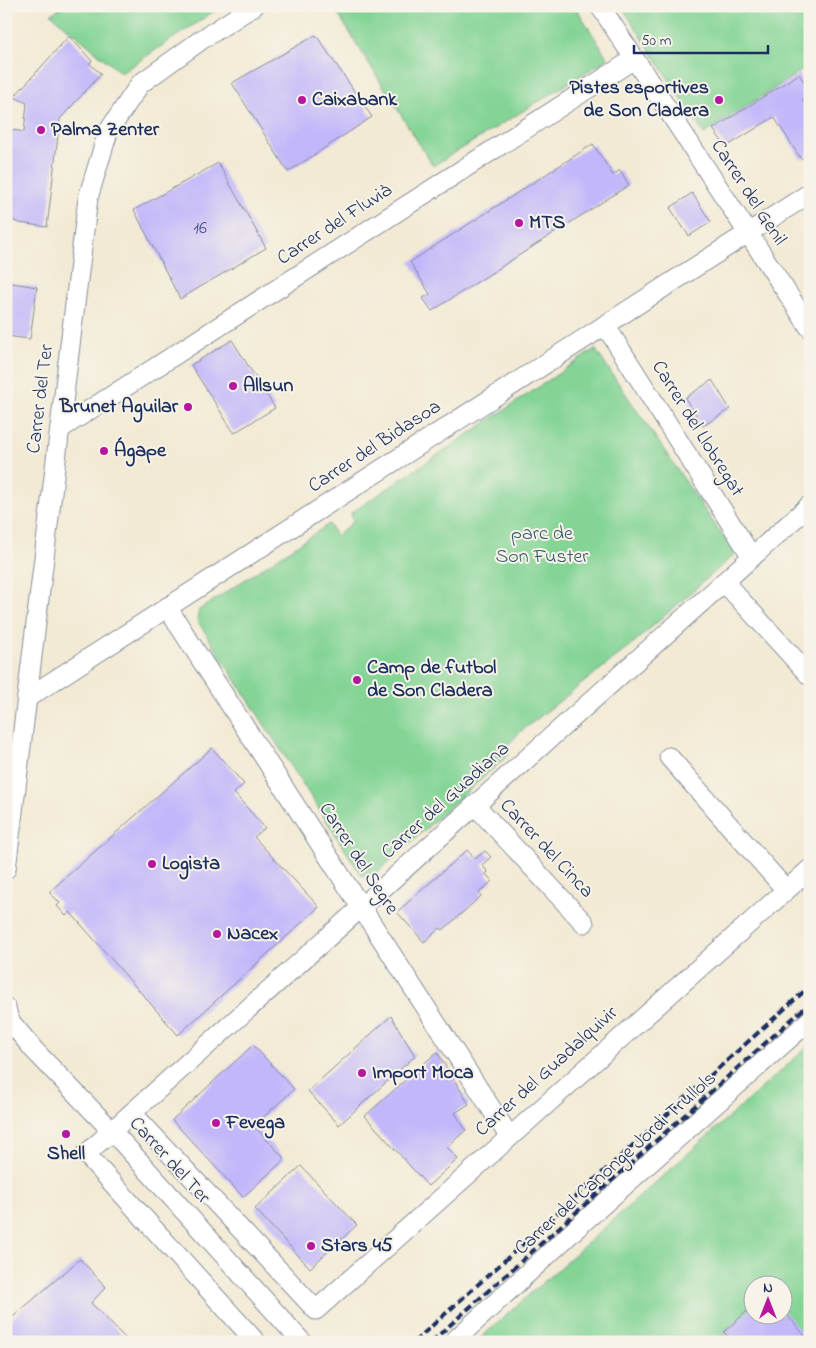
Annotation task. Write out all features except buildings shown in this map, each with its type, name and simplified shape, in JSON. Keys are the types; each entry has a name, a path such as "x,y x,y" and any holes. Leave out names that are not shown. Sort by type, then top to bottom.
{"street":[{"name":"Carrer del Ter","path":"6,869 88,198 108,132 140,84 201,40 254,6"},
{"name":"Carrer del Genil","path":"600,6 810,328"},
{"name":"Carrer del Fluvià","path":"60,429 634,59"},
{"name":"Carrer del Bidasoa","path":"27,698 810,193"},
{"name":"Carrer del Llobregat","path":"605,324 752,557"},
{"name":"Carrer del Guadiana","path":"256,1342 86,1154 810,505"},
{"path":"724,582 810,676"},
{"name":"Carrer del Segre","path":"167,608 362,906 509,1136"},
{"path":"669,757 786,890"},
{"name":"Carrer del Cinca","path":"475,805 584,923"},
{"name":"Carrer del Guadalquivir","path":"316,1310 810,869"},
{"name":"Carrer del Ter","path":"7,1017 34,1050 112,1131 302,1342"},
{"name":"Carrer del Canonge Jordi Trullols","path":"453,1342 580,1225 810,1020"},
{"name":"Carrer del Ter","path":"132,1113 316,1310"}],"green space":[{"path":"64,6 222,6 121,73 51,14"},
{"path":"333,6 575,6 608,59 433,166"},
{"name":"Pistes esportives de Son Cladera","path":"629,6 810,6 810,65 704,134 624,10"},
{"name":"parc de Son Fuster","path":"595,349 735,554 629,647 519,733 504,749 509,754 371,878 362,876 197,620 199,610 329,524 336,536 353,522 351,513"},
{"path":"810,1045 810,1342 476,1342"}],"railway":[{"path":"414,1342 810,986"},
{"path":"431,1342 810,1003"}],"place":[{"name":"Caixabank","path":"302,100"},
{"name":"Pistes esportives de Son Cladera","path":"719,100"},
{"name":"Palma Zenter","path":"41,130"},
{"name":"MTS","path":"519,223"},
{"name":"Allsun","path":"233,386"},
{"name":"Brunet Aguilar","path":"188,407"},
{"name":"Ágape","path":"104,451"},
{"name":"Camp de futbol de Son Cladera","path":"357,680"},
{"name":"Logista","path":"152,864"},
{"name":"Nacex","path":"217,934"},
{"name":"Import Moca","path":"362,1073"},
{"name":"Fevega","path":"216,1123"},
{"name":"Shell","path":"66,1134"},
{"name":"Stars 45","path":"311,1246"}]}
